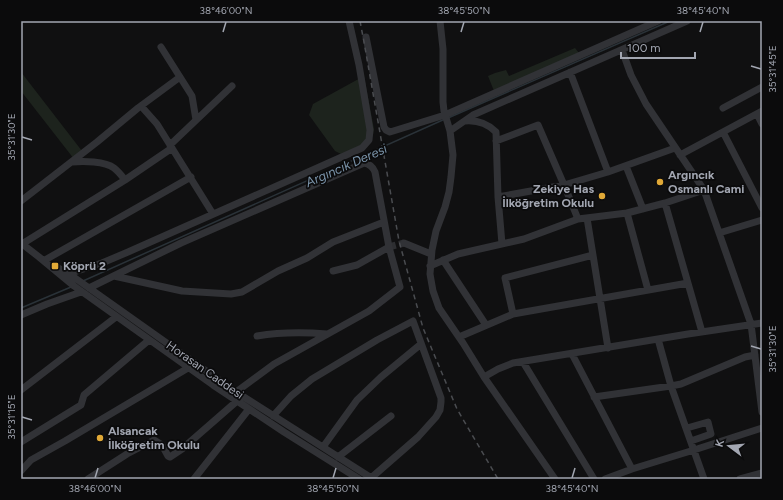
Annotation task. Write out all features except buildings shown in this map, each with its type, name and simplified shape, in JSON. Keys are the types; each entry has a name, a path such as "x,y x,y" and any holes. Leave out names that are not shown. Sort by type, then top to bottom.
{"street":[{"path":"68,274 115,258 362,148 367,143 370,136 370,130 359,65 349,21"},
{"path":"440,21 443,48 443,102 450,128 453,155 447,200 436,231 431,254 430,266 432,286 436,303 459,336 484,377 555,479"},
{"path":"366,37 384,126 386,130 390,132 446,116 658,21"},
{"path":"450,128 473,115 687,21"},
{"path":"161,47 192,96 196,120"},
{"path":"622,50 640,95 704,190 751,324 762,412"},
{"path":"570,72 608,172"},
{"path":"21,201 180,77"},
{"path":"21,244 125,180 171,146 232,86"},
{"path":"723,108 762,87"},
{"path":"141,106 157,124 213,214"},
{"path":"680,155 759,112 762,124"},
{"path":"464,121 478,121 487,125 496,132 498,197 502,244"},
{"path":"496,141 538,125 578,219"},
{"path":"723,132 762,208"},
{"path":"498,197 564,185 626,166 675,148"},
{"path":"71,162 92,162 109,165 114,167 125,180"},
{"path":"89,288 181,243 364,163 370,165 374,170 389,247 400,287 369,311 274,364 236,392"},
{"path":"626,166 643,209"},
{"path":"42,258 190,178"},
{"path":"430,266 458,254 524,239 578,219 627,213 665,203 704,190"},
{"path":"665,203 702,332"},
{"path":"627,213 648,290"},
{"path":"587,218 608,348"},
{"path":"719,233 762,220"},
{"path":"114,276 182,291 231,294 238,293 246,290 278,271 307,258 333,242 384,222"},
{"path":"404,243 431,254"},
{"name":"Horasan Caddesi","path":"21,244 89,288 236,392 372,478"},
{"path":"333,271 358,265 389,247"},
{"path":"513,314 505,278 593,255"},
{"name":"Horasan Caddesi","path":"42,258 81,292 188,368 359,479"},
{"path":"443,260 486,325"},
{"path":"459,336 513,314 688,283"},
{"path":"21,315 81,292"},
{"path":"21,390 116,317"},
{"path":"273,416 291,396 312,379 412,321 441,398 440,410 436,418 418,437 372,478"},
{"path":"484,377 513,363 762,323"},
{"path":"257,336 274,333 303,332 327,334"},
{"path":"658,339 671,386 704,479"},
{"path":"21,442 81,405 84,395 149,340"},
{"path":"323,448 357,400 381,377 421,344"},
{"path":"572,354 632,469"},
{"path":"594,397 681,384 745,357 755,355"},
{"path":"523,362 594,479"},
{"path":"21,471 31,460 188,368"},
{"path":"88,479 126,454 154,440 162,445 170,457 182,449 237,401"},
{"path":"194,479 249,409"},
{"path":"338,457 392,416"},
{"path":"687,428 708,422 712,434 691,441"},
{"path":"605,479 762,428"},
{"path":"740,479 762,473"}],"shaded area":[{"path":"575,48 579,53 494,91 488,76 506,70 509,76"},
{"path":"21,72 82,151 74,159 21,91"},
{"path":"364,76 374,129 373,135 370,142 341,154 335,151 309,115 313,104"}],"waterway":[{"name":"Argıncık Deresi","path":"448,118 670,21"},
{"name":"Argıncık Deresi","path":"83,281 445,119"},
{"name":"Argıncık Deresi","path":"21,308 71,287"}],"tunnel":[{"path":"389,247 404,243"}],"railway":[{"path":"360,21 399,241 423,328 457,409 498,479"}],"place":[{"name":"Argıncık Osmanlı Cami","path":"660,182"},
{"name":"Zekiye Has İlköğretim Okulu","path":"602,196"},
{"name":"Köprü 2","path":"55,266"},
{"name":"Alsancak İlköğretim Okulu","path":"100,438"}]}
